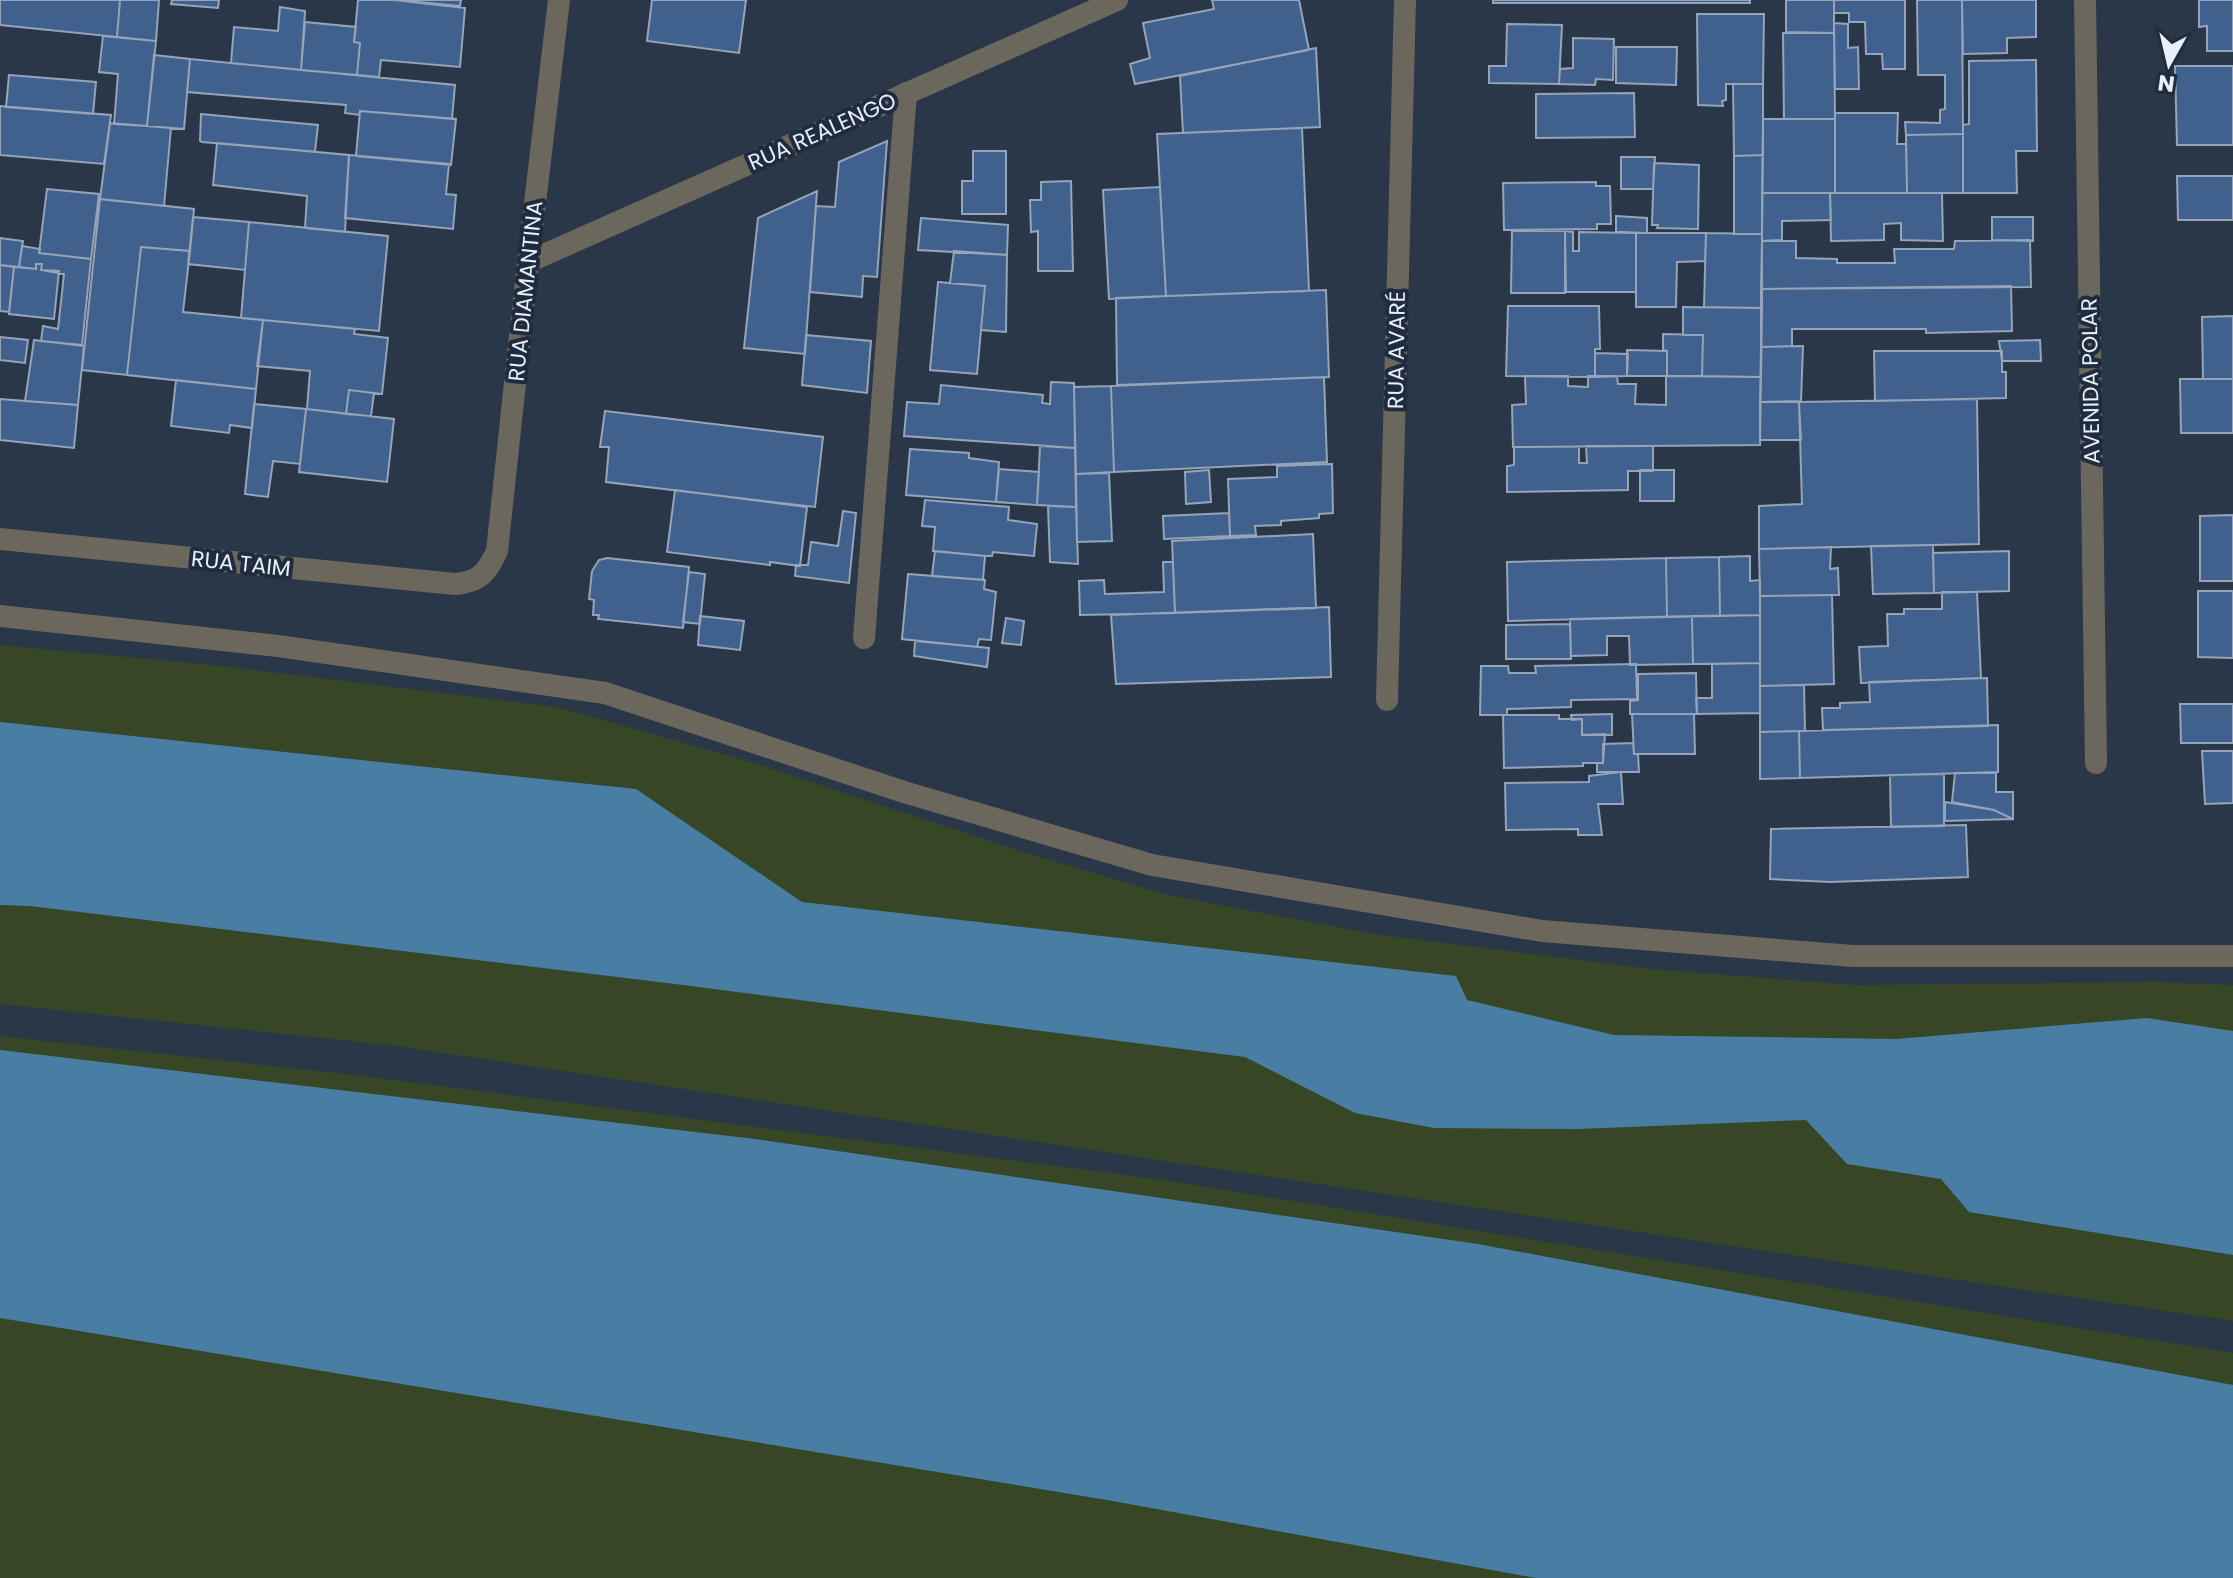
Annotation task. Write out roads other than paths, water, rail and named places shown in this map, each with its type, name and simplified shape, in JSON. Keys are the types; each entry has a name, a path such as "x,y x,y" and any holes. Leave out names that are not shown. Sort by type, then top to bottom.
{"street":[{"name":"RUA DIAMANTINA","path":"481,577 490,567 497,551 559,0"},
{"name":"RUA REALENGO","path":"528,262 1117,0"},
{"name":"RUA AVARÉ","path":"1387,700 1405,0"},
{"name":"AVENIDA POLAR","path":"2085,0 2096,763"},
{"path":"864,638 906,93"},
{"name":"RUA TAIM","path":"0,539 455,584 470,583 481,577"},
{"path":"0,616 278,646 605,693 904,792 1152,865 1542,931 1853,956 2233,956"}],"water":[{"path":"0,722 636,789 802,902 1456,976 1467,1000 1614,1035 1896,1039 2147,1018 2233,1031 2233,1255 1969,1212 1941,1179 1847,1164 1806,1120 1578,1129 1434,1128 1355,1113 1245,1057 675,984 30,906 0,905"},
{"path":"0,1050 755,1139 1478,1244 2233,1385 2233,1578 1536,1578 1107,1500 0,1318"}]}
